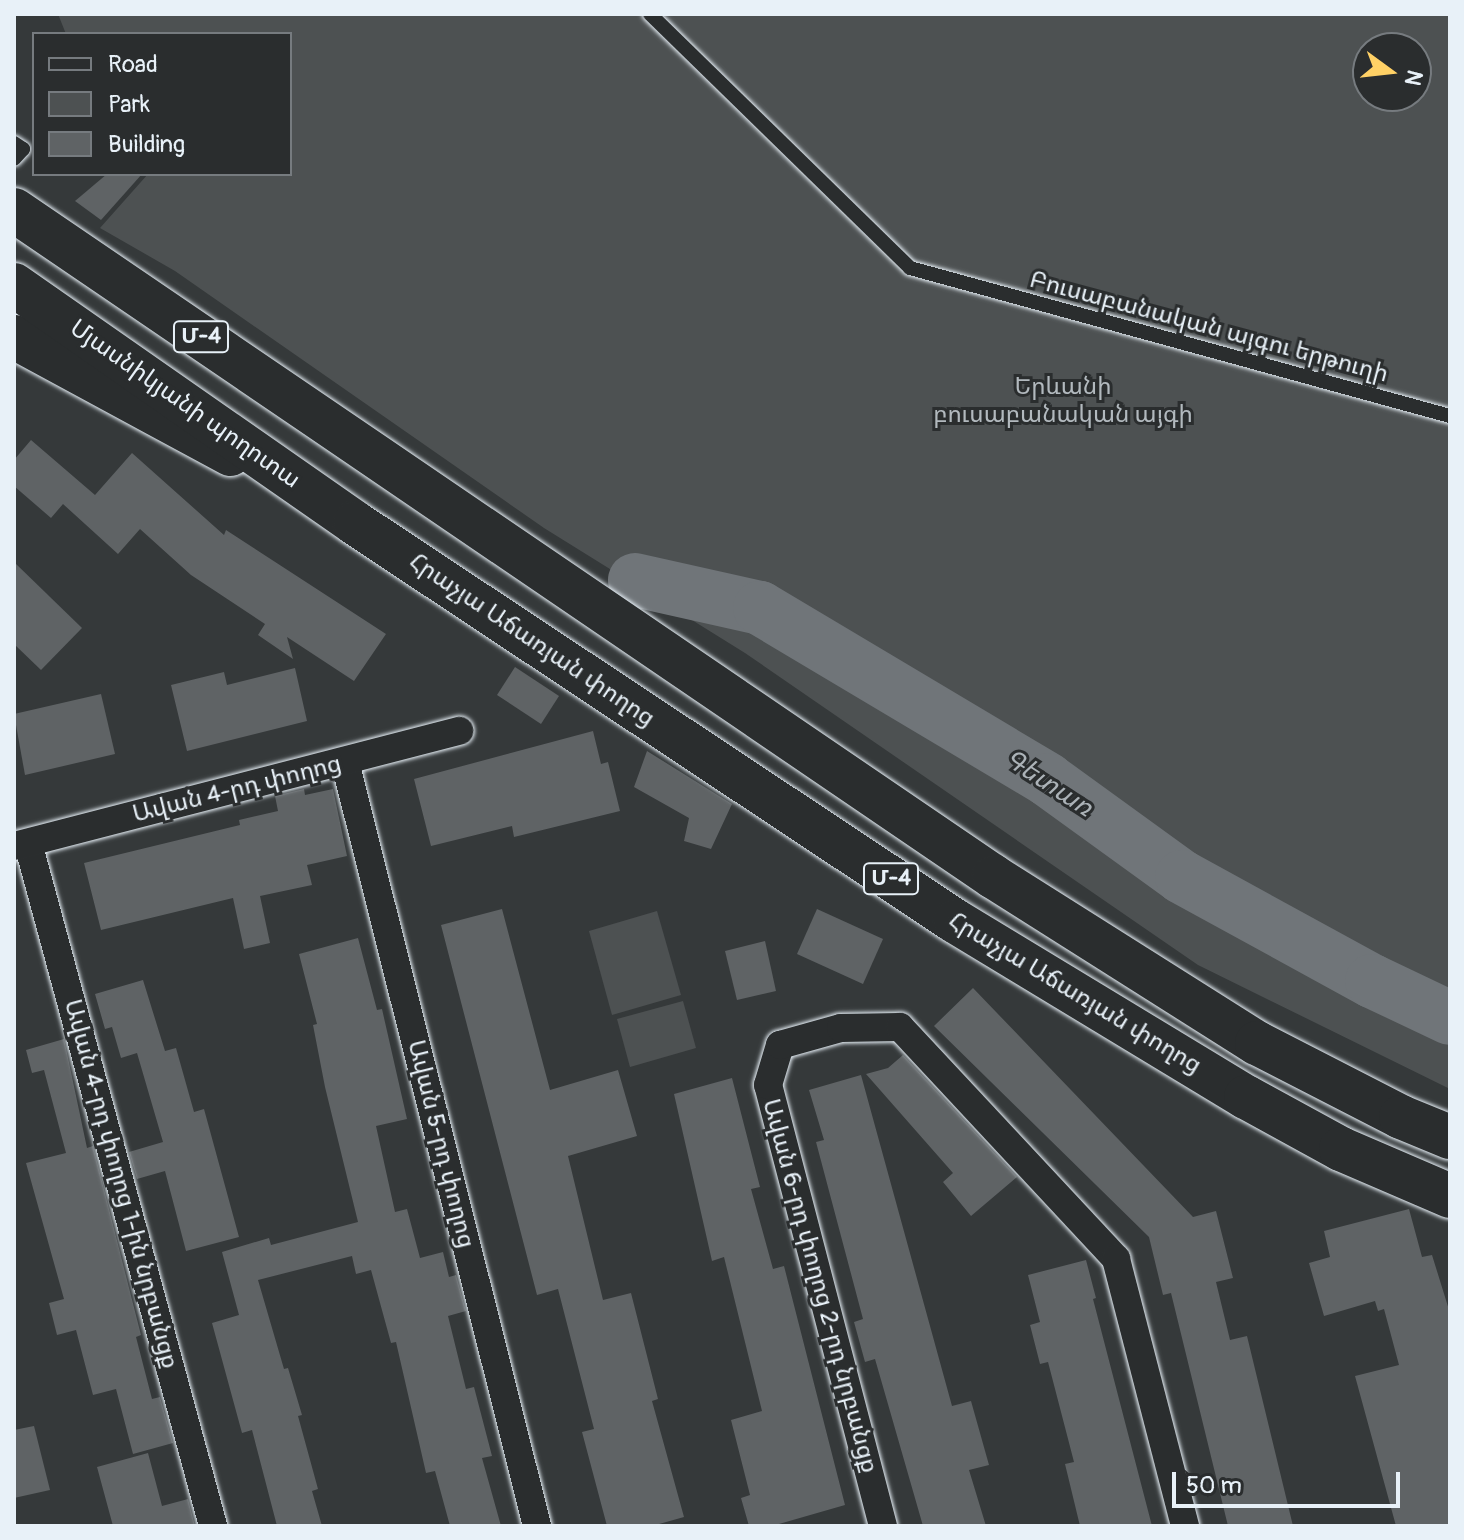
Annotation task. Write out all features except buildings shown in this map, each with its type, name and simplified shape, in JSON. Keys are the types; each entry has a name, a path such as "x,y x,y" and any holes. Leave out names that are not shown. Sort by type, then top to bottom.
{"main road":[{"name":"Մ-4","path":"14,210 1021,894 1257,1043 1401,1117 1450,1137"},
{"name":"Մյասնիկյանի պողոտա","path":"14,285 355,523"},
{"path":"14,337 355,523"},
{"name":"Հրաչյա Աճառյան փողոց","path":"355,523 955,921 1246,1097 1341,1149 1450,1196"}],"street":[{"name":"Ավան 4-րդ փողոց","path":"21,845 459,731"},
{"name":"Ավան 5-րդ փողոց","path":"345,762 537,1526"},
{"name":"Ավան 4-րդ փողոց 1-ին նրբանցք","path":"21,845 213,1526"},
{"name":"Ավան 6-րդ փողոց 2-րդ նրբանցք","path":"883,1526 768,1085 780,1045 841,1028 900,1027 1116,1259 1185,1526"}],"lane":[{"name":"Բուսաբանական այգու երթուղի","path":"650,14 910,268 1450,416"},
{"path":"14,143 23,149 14,159"}],"green space":[{"name":"Երևանի բուսաբանական այգի","path":"58,14 1450,14 1450,1089 1198,965 745,653 544,528 175,271 100,228 146,176 292,176 292,32 65,32"},
{"path":"657,911 681,995 612,1015 589,931"},
{"path":"683,1001 696,1048 630,1067 617,1019"}],"waterway":[{"name":"Գետառ","path":"635,580 760,608 1048,780 1182,877 1372,981 1450,1018"}]}
